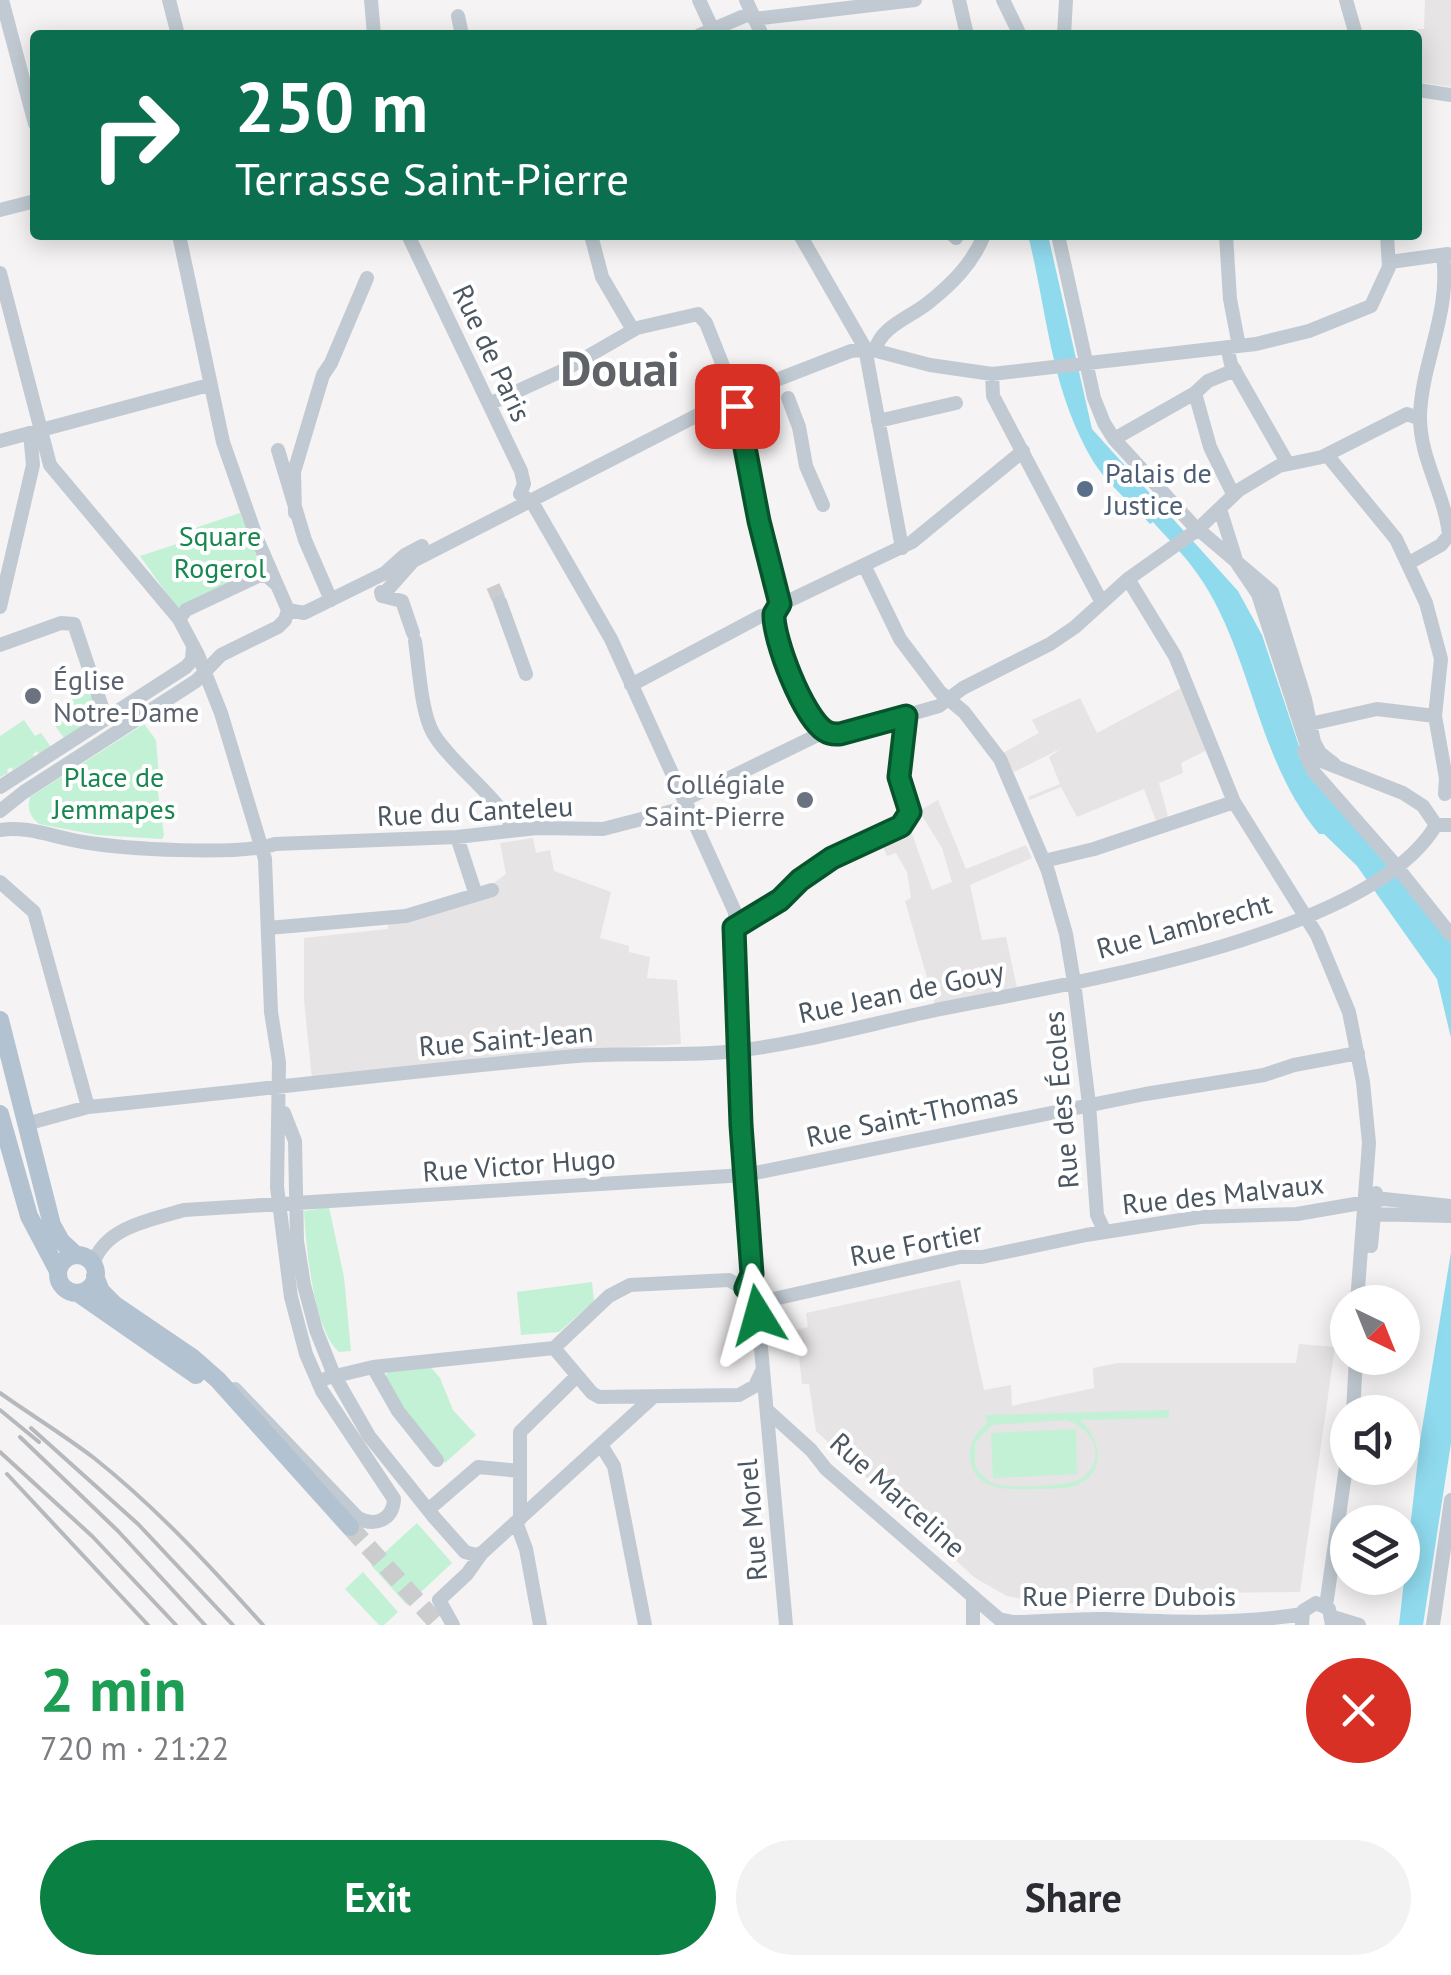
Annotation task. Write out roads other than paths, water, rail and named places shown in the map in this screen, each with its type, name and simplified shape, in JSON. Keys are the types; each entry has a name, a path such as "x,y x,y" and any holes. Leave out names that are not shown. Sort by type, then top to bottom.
{"main road":[{"path":"0,1020 53,1229 88,1265 115,1305 202,1366 350,1527"},
{"path":"0,1114 29,1216 58,1271 62,1287 78,1293 207,1383 255,1422"},
{"path":"58,1271 65,1259 88,1265"},
{"path":"78,1293 90,1287 88,1265"}],"street":[{"path":"2,0 30,105"},
{"path":"169,0 177,30"},
{"path":"371,0 374,30"},
{"path":"699,0 706,30"},
{"path":"708,30 750,11 915,0"},
{"path":"958,0 966,30"},
{"path":"1004,0 1018,30"},
{"path":"1064,30 1066,0"},
{"path":"1346,0 1351,30"},
{"path":"458,16 461,30"},
{"path":"1422,91 1451,95"},
{"path":"0,210 30,202"},
{"path":"180,240 208,386 223,442 288,610 302,614 385,573 404,555 526,498"},
{"name":"Rue de Paris","path":"410,240 522,475 526,498 602,622 734,908 738,1051 752,1274 746,1288"},
{"path":"592,240 604,283 633,330"},
{"path":"803,240 870,349 878,422 902,548"},
{"path":"512,829 505,813 487,798 430,727 408,612 402,601 379,589 413,561 526,498 735,396 785,388 870,349 885,332 930,301 981,240"},
{"path":"1059,240 1083,363 1098,410 1114,439 1195,531 1272,592 1318,750 1334,764"},
{"path":"1226,240 1235,370 1288,464"},
{"path":"870,349 992,374 1233,347 1293,336 1371,306 1390,262 1388,240"},
{"path":"1390,262 1447,255 1441,318 1420,419 1429,466 1447,512 1448,539 1410,563"},
{"path":"0,273 36,431 50,465 179,619 221,714 262,848 271,1012 278,1051 278,1203 288,1286 306,1354 333,1410 394,1499 426,1507"},
{"path":"296,513 294,472 323,374 332,363 367,278"},
{"path":"490,404 566,369 633,330 698,314 706,322 735,396 777,609 774,630 791,678 826,731"},
{"path":"1206,350 1208,381"},
{"path":"1114,439 1194,394 1208,381 1235,370"},
{"path":"992,374 994,396 1101,601"},
{"path":"0,441 208,386"},
{"path":"785,388 799,427 806,466 823,505"},
{"path":"1194,394 1210,448 1233,494"},
{"path":"878,422 956,403"},
{"name":"Rue du Canteleu","path":"0,830 15,829 102,844 262,848 275,844 456,836 512,829 602,829 686,804 826,731 840,734 948,700 1059,638 1128,579 1195,531 1233,494 1279,466 1327,455 1407,414 1420,419"},
{"path":"0,607 33,465 36,431"},
{"path":"278,450 296,513 336,598"},
{"path":"632,684 902,548 1023,451"},
{"path":"1327,455 1391,532 1410,563 1440,652 1435,716 1447,795"},
{"path":"1220,509 1237,564 1258,594 1304,741 1313,756 1403,793 1426,810"},
{"path":"256,576 264,564 262,551"},
{"name":"Rue des Écoles","path":"865,566 900,638 1000,759 1044,861 1063,924 1074,982 1097,1215 1105,1232"},
{"path":"179,619 186,610 256,576 268,576 276,585"},
{"path":"1128,579 1172,652 1234,802 1305,916 1337,978 1358,1054 1368,1143 1366,1285"},
{"path":"500,602 526,674"},
{"path":"0,812 24,792 204,675 219,657 281,625 288,610"},
{"path":"0,645 61,622 74,624 106,719"},
{"path":"221,714 216,677 220,664 234,648"},
{"path":"0,788 106,719 193,653"},
{"path":"1310,724 1369,710 1435,716"},
{"path":"734,928 780,900 825,862 908,820 910,808 899,777 906,716"},
{"path":"1304,741 1302,746 1312,771 1451,935"},
{"path":"1403,793 1447,795"},
{"path":"1443,825 1429,819 1426,810 1428,802 1447,795"},
{"path":"487,798 496,832"},
{"path":"1044,861 1094,849 1234,802"},
{"name":"Rue Lambrecht","path":"1074,982 1226,946 1305,916 1369,886 1422,847 1443,825"},
{"path":"456,836 476,895"},
{"path":"0,882 34,912 88,1107"},
{"path":"268,928 406,916 492,890"},
{"name":"Rue Jean de Gouy","path":"738,1051 1074,982"},
{"name":"Rue Saint-Jean","path":"26,1124 88,1107 279,1093 576,1056 738,1051"},
{"name":"Rue Saint-Thomas","path":"745,1174 1358,1054"},
{"path":"279,1093 295,1141 298,1250 304,1285 334,1375 370,1436 426,1507 467,1553 482,1554"},
{"name":"Rue Victor Hugo","path":"88,1265 109,1239 129,1227 184,1210 745,1174"},
{"path":"1370,1207 1451,1206"},
{"path":"1370,1207 1451,1216"},
{"path":"1359,1285 1370,1207"},
{"name":"Rue des Malvaux","path":"1086,1235 1200,1217 1304,1214 1370,1207"},
{"name":"Rue des Écoles","path":"1086,1235 1097,1215"},
{"name":"Rue Fortier","path":"756,1303 1086,1235"},
{"path":"318,1382 373,1367 554,1348 609,1296 624,1287 734,1280 746,1288 756,1303"},
{"name":"Rue Morel","path":"756,1303 786,1625"},
{"path":"554,1348 600,1397 743,1394 757,1384 762,1370"},
{"path":"202,1366 248,1401 358,1518 369,1523 382,1520 391,1512 394,1499"},
{"path":"373,1367 392,1402 437,1460"},
{"path":"540,1625 518,1520 521,1428 577,1376"},
{"path":"452,1625 439,1600 482,1554 653,1397"},
{"name":"Rue Marceline","path":"768,1410 826,1469 973,1597 991,1621"},
{"path":"601,1444 614,1466 645,1625"},
{"path":"426,1507 478,1467 520,1471"},
{"path":"1343,1485 1328,1574 1315,1617 1359,1625"},
{"path":"1433,1625 1451,1500"},
{"path":"973,1597 973,1625"},
{"name":"Rue Pierre Dubois","path":"991,1621 1315,1617"}],"water":[{"path":"1029,240 1049,240 1092,429 1238,591 1262,635 1303,758 1451,940 1451,1038 1437,979 1357,866 1324,834 1319,834 1298,805 1268,742 1234,644 1203,582 1153,522 1150,524 1120,494 1093,461 1068,406 1052,351"},
{"path":"1451,1252 1451,1443 1423,1625 1399,1625 1402,1595 1420,1595 1420,1505 1413,1505 1415,1485 1420,1485 1420,1441"}],"tunnel":[{"path":"493,586 500,602"},
{"path":"350,1527 439,1625"}],"railway":[{"path":"0,1393 83,1450 140,1497 263,1625"},
{"path":"0,1410 39,1442"},
{"path":"31,1428 138,1524 233,1625"},
{"path":"20,1437 118,1531 205,1625"},
{"path":"0,1452 92,1536 176,1625"},
{"path":"7,1474 148,1625"}],"place":[{"name":"Palais de Justice","path":"1085,489"},
{"name":"Église Notre-Dame","path":"33,696"},
{"name":"Collégiale Saint-Pierre","path":"805,800"}],"district":[{"name":"Douai","path":"620,369"}],"park label":[{"name":"Square Rogerol","path":"220,552"},
{"name":"Place de Jemmapes","path":"114,793"}]}
